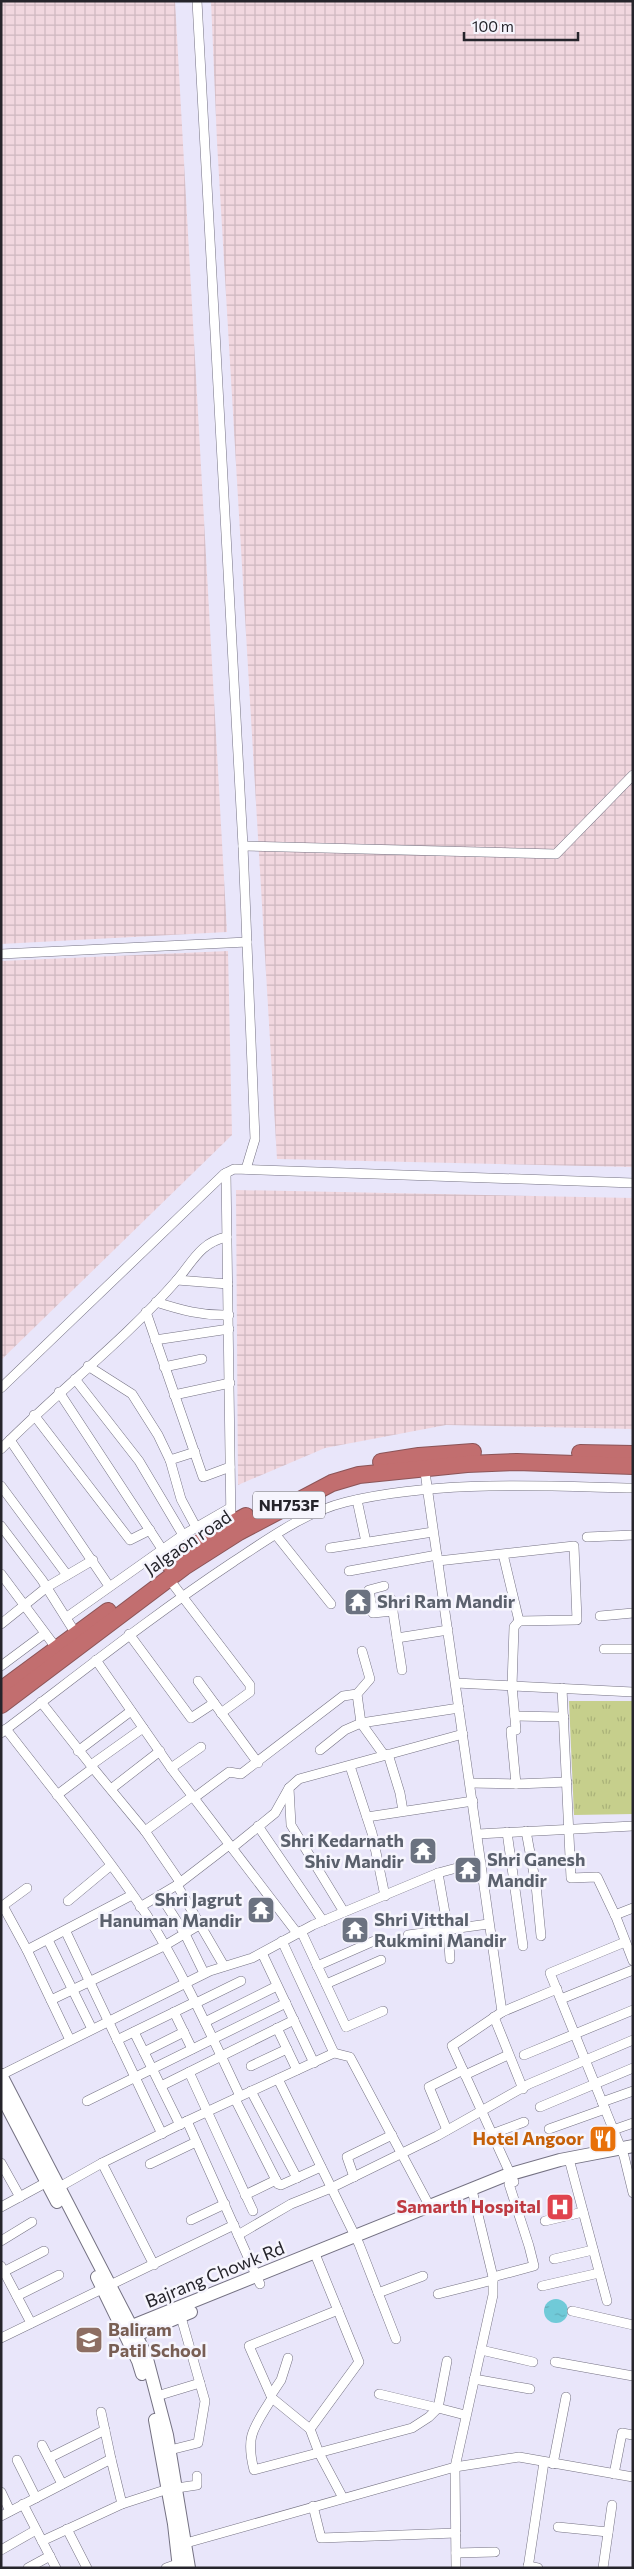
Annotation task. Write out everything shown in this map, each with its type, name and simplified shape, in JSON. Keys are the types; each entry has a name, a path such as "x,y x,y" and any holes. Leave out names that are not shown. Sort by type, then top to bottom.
{"highway":[{"name":"Jalgaon road","path":"1,1705 232,1530 325,1474 489,1452 633,1454"},
{"name":"Jalgaon road","path":"423,1462 517,1462 633,1466"},
{"name":"Jalgaon road","path":"1,1690 208,1536 232,1530"}],"street":[{"path":"197,1 243,846 255,1139 246,1169"},
{"path":"243,846 556,854 633,775"},
{"path":"1,954 247,942"},
{"path":"1,1388 226,1173 234,1169 269,1172 633,1183"},
{"path":"226,1173 230,1508 232,1530"},
{"path":"1,1448 146,1312 177,1280 210,1241 227,1236"},
{"path":"177,1280 228,1284"},
{"path":"156,1302 185,1312 208,1316 229,1315"},
{"path":"146,1312 203,1477 230,1467"},
{"path":"155,1340 229,1329"},
{"path":"164,1367 202,1359"},
{"path":"88,1366 132,1394 158,1435 170,1460 180,1499 196,1527"},
{"path":"74,1379 139,1461 183,1535"},
{"path":"174,1395 230,1383"},
{"path":"59,1392 162,1549"},
{"path":"34,1415 130,1540 150,1530"},
{"path":"10,1440 109,1586"},
{"path":"170,1460 195,1452"},
{"path":"423,1462 478,1834 479,1862 498,2014 508,2055 523,2089"},
{"path":"321,2167 281,2185 276,2180 205,2022 186,1983 164,1946 132,1895 57,1795 3,1731 129,1634 182,1596 308,1515 357,1500 427,1490 506,1485 633,1488"},
{"path":"1,1486 68,1575"},
{"path":"357,1500 366,1542"},
{"path":"67,1617 162,1549 230,1508"},
{"path":"1,1526 47,1587 76,1634"},
{"path":"330,1548 434,1532"},
{"path":"276,1535 331,1604"},
{"path":"587,1537 633,1536"},
{"path":"349,1571 437,1558 503,1554 574,1546 577,1620 519,1621 514,1627 512,1686 516,1730 511,1731 516,1784"},
{"path":"503,1554 519,1621"},
{"path":"1,1624 47,1587 93,1560"},
{"path":"1,1574 57,1649"},
{"path":"169,1578 250,1685 250,1692 221,1713"},
{"path":"384,1586 369,1590 373,1613 393,1611"},
{"path":"391,1599 402,1670"},
{"path":"600,1616 633,1614"},
{"path":"397,1638 448,1630"},
{"path":"1,1666 44,1634"},
{"path":"129,1634 191,1718 214,1703"},
{"path":"604,1649 633,1650"},
{"path":"145,1831 229,1772 241,1774 258,1763 343,1696 357,1694 370,1679 362,1652"},
{"path":"96,1660 171,1768 299,1932 346,2027 383,2010"},
{"path":"198,1681 258,1763"},
{"path":"456,1683 633,1692"},
{"path":"562,1688 571,1878 597,1877 633,1960"},
{"path":"357,1694 361,1723 386,1755 400,1793 403,1811"},
{"path":"41,1702 78,1751 145,1831 179,1884 224,1966"},
{"path":"320,1750 345,1730 361,1723 459,1708"},
{"path":"78,1751 131,1711"},
{"path":"515,1716 564,1717"},
{"path":"57,1795 143,1728"},
{"path":"140,1907 179,1884 275,1813 289,1788 299,1779 463,1734"},
{"path":"171,1768 201,1747"},
{"path":"110,1789 160,1751"},
{"path":"350,1766 367,1817 385,1896"},
{"path":"470,1784 567,1782"},
{"path":"289,1788 291,1826 344,1912"},
{"path":"367,1817 473,1801"},
{"path":"258,1826 323,1920"},
{"path":"478,1834 633,1826"},
{"path":"526,1831 536,1885 541,1936"},
{"path":"506,1832 523,1946"},
{"path":"180,2565 181,2544 173,2489 170,2450 146,2355 131,2332 6,2101 1,2075 204,1973 262,1952 323,1920 438,1873 479,1862"},
{"path":"68,1901 110,1866"},
{"path":"438,1873 448,1930 450,1959"},
{"path":"27,1888 2,1906 27,1950 70,2040"},
{"path":"27,1950 66,1932 132,1895"},
{"path":"160,1895 184,1934 204,1973"},
{"path":"615,1915 633,1908"},
{"path":"51,2000 164,1946 201,1924"},
{"path":"408,1935 488,1924"},
{"path":"66,1932 162,2134"},
{"path":"48,1940 92,2029"},
{"path":"317,1966 374,1941"},
{"path":"282,1942 334,2054"},
{"path":"625,1942 550,1973 613,2130 627,2152 633,2193"},
{"path":"262,1952 314,2063"},
{"path":"326,1984 381,1960"},
{"path":"561,1999 633,1970"},
{"path":"117,2040 241,1981"},
{"path":"205,2022 277,1986"},
{"path":"438,2294 534,2266 511,2180 452,2046 498,2014 557,1989"},
{"path":"87,2101 286,2003"},
{"path":"524,2055 633,2010"},
{"path":"174,2012 192,2049"},
{"path":"161,2086 294,2020"},
{"path":"277,2028 297,2070"},
{"path":"134,2032 161,2086 196,2142 259,2280"},
{"path":"144,2052 184,2032"},
{"path":"238,2235 290,2204 331,2188 448,2130 529,2084 633,2040"},
{"path":"251,2066 287,2049"},
{"path":"1,2207 20,2197 53,2187 208,2111 334,2054 350,2057 430,2207"},
{"path":"448,2130 429,2087 508,2055"},
{"path":"540,2107 633,2068"},
{"path":"189,2072 253,2211"},
{"path":"278,2079 357,2240 396,2339"},
{"path":"251,2091 297,2178"},
{"path":"549,2128 603,2106 633,2091"},
{"path":"492,2134 524,2122"},
{"path":"613,2130 633,2123"},
{"path":"354,2176 347,2157 392,2135"},
{"path":"150,2164 196,2142"},
{"name":"Bajrang Chowk Rd","path":"131,2332 511,2180 570,2162 627,2152"},
{"path":"570,2162 606,2301"},
{"path":"1,2163 20,2197"},
{"path":"102,2163 154,2265"},
{"path":"246,2195 276,2180"},
{"path":"456,2568 455,2466 493,2295 493,2278 473,2194"},
{"name":"Bajrang Chowk Rd","path":"357,2240 430,2207 473,2194"},
{"path":"191,2220 224,2204"},
{"path":"545,2221 583,2212"},
{"path":"1,2241 32,2222"},
{"path":"1,2338 234,2226"},
{"path":"554,2259 593,2250"},
{"path":"31,2323 2,2270 44,2251"},
{"path":"310,2429 359,2362 316,2257"},
{"path":"542,2286 599,2273"},
{"path":"17,2296 58,2275"},
{"path":"378,2293 423,2276"},
{"name":"Bajrang Chowk Rd","path":"131,2332 180,2317 259,2280"},
{"path":"338,2310 249,2346 272,2397 310,2429 318,2453 343,2498"},
{"path":"572,2311 633,2325"},
{"path":"170,2450 198,2443 205,2401 180,2317"},
{"path":"131,2332 173,2489"},
{"path":"481,2350 533,2362"},
{"path":"288,2358 281,2380 254,2428 248,2449 254,2470 412,2428 429,2417 438,2408 447,2361"},
{"path":"555,2362 633,2376"},
{"path":"474,2379 530,2389"},
{"path":"156,2396 200,2382"},
{"path":"379,2394 465,2415"},
{"path":"538,2568 528,2567 549,2463 566,2397"},
{"path":"101,2412 122,2504"},
{"path":"48,2458 105,2430"},
{"path":"614,2474 622,2434 633,2435"},
{"path":"42,2445 62,2484"},
{"path":"181,2544 455,2466 518,2458 633,2477"},
{"path":"1,2516 111,2459"},
{"path":"17,2460 36,2498"},
{"path":"42,2541 122,2504 173,2489 197,2485 197,2476"},
{"path":"1,2492 10,2511"},
{"path":"23,2504 56,2568"},
{"path":"603,2568 612,2505"},
{"path":"313,2506 321,2538 456,2534"},
{"path":"558,2527 608,2532"},
{"path":"67,2529 87,2568"},
{"path":"1,2550 36,2530"},
{"path":"456,2553 495,2552"},
{"path":"28,2568 50,2556"}],"shaded area":[{"path":"1,1 175,1 227,932 1,944"},
{"path":"211,1 633,1 633,1167 277,1159 217,142"},
{"path":"228,951 232,1135 1,1360 1,961"},
{"path":"236,1190 633,1198 633,1429 446,1425 325,1448 238,1485"}],"green space":[{"path":"569,1701 633,1701 633,1814 574,1815"}],"water":[{"path":"556,2299 561,2300 567,2306 567,2316 561,2322 556,2323 551,2322 545,2316 544,2311 545,2306 551,2300"}],"place":[{"name":"Shri Ram Mandir","path":"358,1602"},
{"name":"Shri Kedarnath Shiv Mandir","path":"423,1851"},
{"name":"Shri Ganesh Mandir","path":"468,1870"},
{"name":"Shri Jagrut Hanuman Mandir","path":"261,1910"},
{"name":"Shri Vitthal Rukmini Mandir","path":"355,1930"},
{"name":"Hotel Angoor","path":"603,2139"},
{"name":"Samarth Hospital","path":"560,2207"},
{"name":"Baliram Patil School","path":"89,2340"}]}
